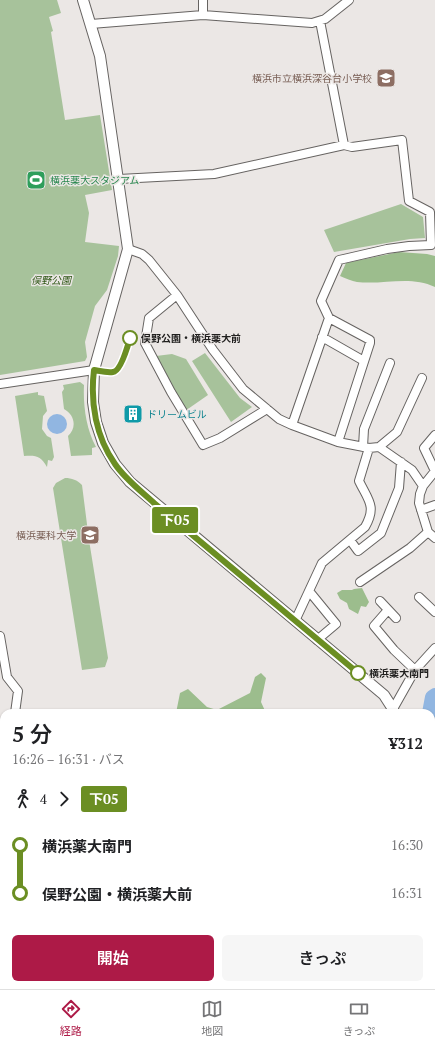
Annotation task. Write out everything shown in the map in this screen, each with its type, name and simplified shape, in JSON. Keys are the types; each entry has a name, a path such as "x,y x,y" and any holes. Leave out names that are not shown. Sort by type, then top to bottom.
{"street":[{"path":"83,0 100,56 128,249 94,370 92,393 96,422 103,443 115,464 130,482 384,695 393,709"},
{"path":"203,0 203,15"},
{"path":"91,24 203,15 312,23 320,22 349,0"},
{"path":"320,22 344,145"},
{"path":"119,179 214,174 344,145 352,147 402,140 410,201 432,211 433,246 409,246 387,249 339,260 321,301 329,318 370,340 370,343 369,350 364,361 338,442"},
{"path":"128,249 142,254 149,260 177,295 213,350 243,389 279,419 292,425 338,442 366,448 379,447 397,432 422,378"},
{"path":"177,295 148,318 146,343 171,392 203,445 220,438 267,409"},
{"path":"292,425 329,318"},
{"path":"322,337 364,361"},
{"path":"296,621 322,563 365,527 371,514 371,506 359,480 366,448 364,429 390,363"},
{"path":"0,384 94,370"},
{"path":"435,435 424,448 435,471 423,486 419,503 428,532 435,538"},
{"path":"379,447 412,470 423,486"},
{"path":"350,540 358,551 381,534 399,488 401,462"},
{"path":"422,510 435,505"},
{"path":"360,582 410,548 428,532"},
{"path":"309,591 336,624 317,640"},
{"path":"419,597 435,612"},
{"path":"380,602 396,618"},
{"path":"388,610 374,626 394,650 415,670"},
{"path":"0,636 7,677 18,690 16,709"},
{"path":"395,709 415,670 435,648"}],"green space":[{"name":"俣野公園","path":"0,0 57,0 61,13 49,17 53,31 51,32 65,120 100,115 112,190 85,195 89,213 85,242 119,246 118,256 107,290 95,306 85,342 87,357 85,361 0,375"},
{"path":"401,204 423,217 425,238 410,239 334,252 324,230"},
{"path":"399,252 435,256 435,287 426,283 406,281 367,283 357,282 340,276 346,263"},
{"path":"205,353 240,398 252,407 231,422 192,361"},
{"path":"172,354 186,359 208,395 185,411 156,356"},
{"path":"80,382 84,385 86,417 90,433 96,447 92,448 92,455 71,456 68,436 73,429 74,422 71,415 64,409 62,392 64,389 63,385"},
{"path":"38,392 38,395 44,396 47,411 43,416 42,429 47,436 51,438 54,457 52,461 48,460 47,467 43,460 38,457 24,456 15,396"},
{"path":"65,478 70,478 82,485 89,540 108,658 105,667 82,670 53,488 56,483"},
{"path":"362,588 369,602 366,607 361,606 358,614 349,609 347,603 340,599 337,593 342,590"},
{"path":"261,673 266,678 261,702 264,709 219,709 250,693 255,677"},
{"path":"188,689 207,707 214,709 177,709 180,693"}],"water":[{"path":"57,414 64,417 67,424 64,431 57,434 50,431 47,424 50,417"}],"waterway":[{"path":"430,709 432,697 435,695"}],"bus line":[{"name":"下05","path":"130,338 128,347 118,370 114,372 94,370 92,383 96,422 103,443 115,464 130,482 154,503 358,673"}],"place":[{"name":"横浜市立横浜深谷台小学校","path":"386,78"},
{"name":"横浜薬大スタジアム","path":"36,180"},
{"name":"俣野公園・横浜薬大前","path":"130,338"},
{"name":"ドリームビル","path":"133,414"},
{"name":"横浜薬科大学","path":"90,535"},
{"name":"横浜薬大南門","path":"358,673"}]}
